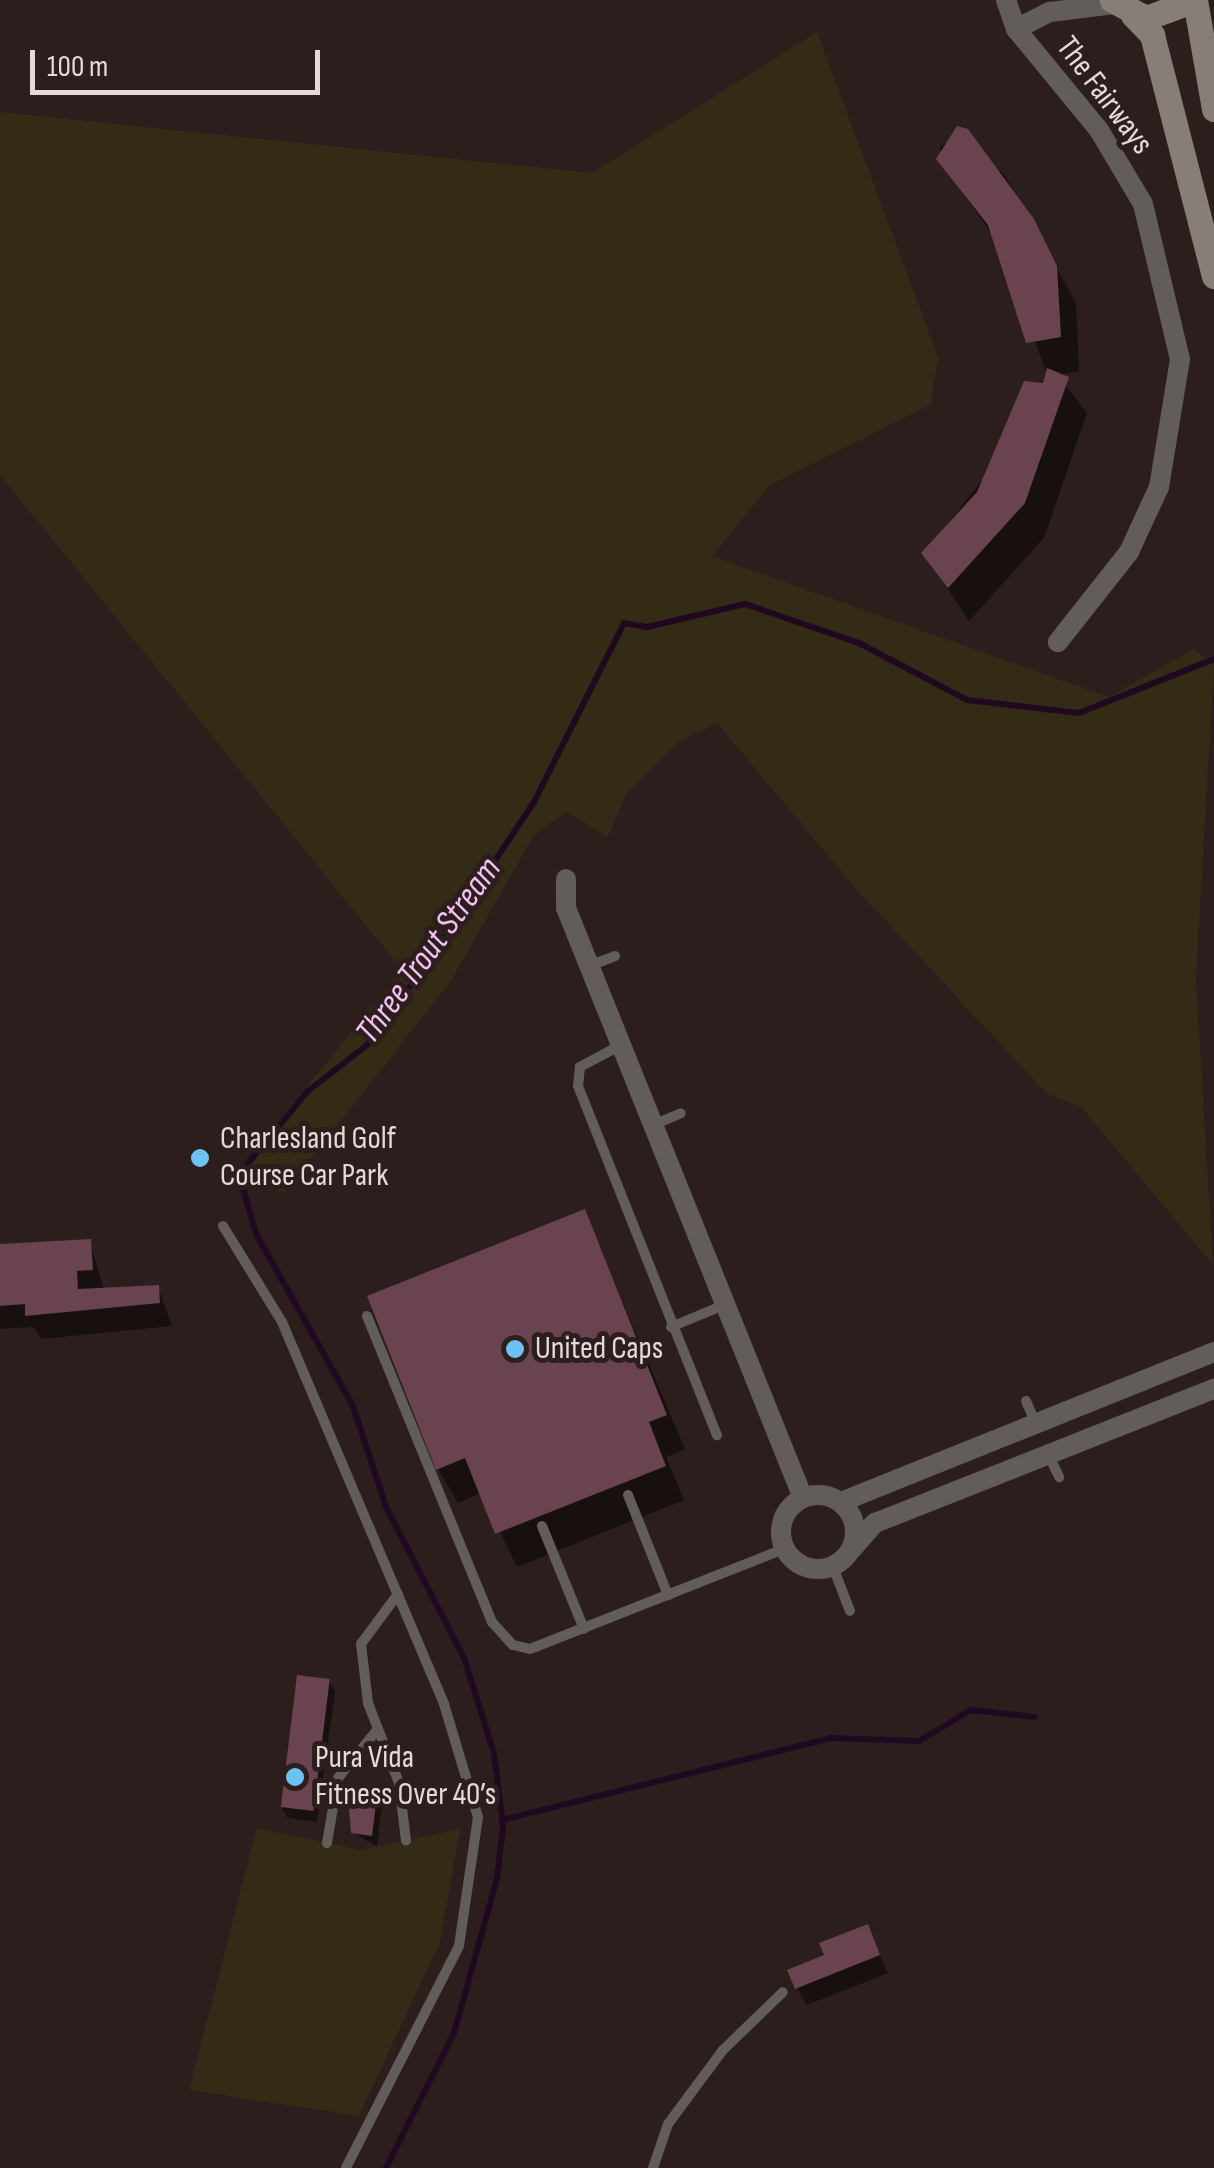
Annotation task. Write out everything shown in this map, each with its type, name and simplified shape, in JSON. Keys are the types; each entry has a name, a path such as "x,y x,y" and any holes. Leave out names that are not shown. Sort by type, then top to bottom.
{"main road":[{"path":"1120,6 1160,18 1195,0 1214,110"},
{"path":"1120,6 1152,35 1214,276"}],"street":[{"name":"The Fairways","path":"1006,0 1016,29 1098,130 1142,204 1180,359 1156,493 1129,552 1058,642"},
{"name":"The Fairways","path":"1016,29 1050,12 1120,6"},
{"path":"566,878 566,908 803,1498"},
{"path":"803,1498 840,1502 1039,1428 1214,1352"},
{"path":"803,1498 781,1525 784,1548 800,1566 833,1567 875,1523 1214,1389"},
{"path":"840,1502 855,1524 852,1550"}],"lane":[{"path":"590,966 616,956"},
{"path":"621,1045 580,1066 578,1086 716,1435"},
{"path":"653,1125 681,1113"},
{"path":"223,1226 282,1322 468,1767 478,1816 474,1882 459,1946 346,2168"},
{"path":"671,1327 724,1305"},
{"path":"366,1316 502,1637 530,1649 784,1548"},
{"path":"1026,1400 1039,1428"},
{"path":"1048,1452 1059,1477"},
{"path":"628,1495 668,1596"},
{"path":"542,1526 584,1628"},
{"path":"833,1567 850,1610"},
{"path":"398,1594 361,1644 378,1729 399,1783 406,1841"},
{"path":"327,1843 338,1778 378,1729"},
{"path":"653,2168 668,2124 723,2050 784,1992"}],"shaded area":[{"path":"817,32 938,357 931,404 769,486 712,556 1109,697 1194,649 1214,665 1196,978 1213,1265 1081,1107 1046,1093 855,888 717,723 678,742 626,794 608,837 566,812 534,835 451,981 284,1193 236,1173 402,970 0,475 0,112 592,173"},
{"path":"257,1828 361,1850 460,1829 440,1942 359,2116 189,2090"}],"building":[{"path":"957,126 968,129 1034,219 1057,266 1061,337 1026,343 988,225 936,159"},
{"path":"1047,368 1069,377 1025,503 948,588 921,553 977,492 1024,381 1043,383"},
{"name":"United Caps","path":"585,1209 667,1415 649,1422 666,1466 495,1534 465,1458 436,1470 367,1296"},
{"path":"91,1239 93,1270 77,1271 78,1289 159,1285 160,1303 25,1316 25,1304 0,1306 0,1244"},
{"path":"297,1675 330,1679 314,1811 281,1807"},
{"path":"347,1784 378,1788 372,1836 351,1833"},
{"path":"868,1924 880,1955 795,1989 787,1970 824,1955 819,1943"}],"waterway":[{"name":"Three Trout Stream","path":"386,2168 454,2033 497,1879 503,1826 494,1753 464,1658 386,1507 353,1406 256,1234 239,1174 308,1091 367,1045 427,963 534,802 624,623 647,627 745,604 859,643 967,700 1079,713 1214,659"},
{"path":"502,1820 832,1738 919,1741 971,1710 1035,1717"}],"place":[{"name":"Charlesland Golf Course Car Park","path":"200,1158"},
{"name":"United Caps","path":"515,1349"},
{"name":"Pura Vida Fitness Over 40’s","path":"295,1777"}]}
